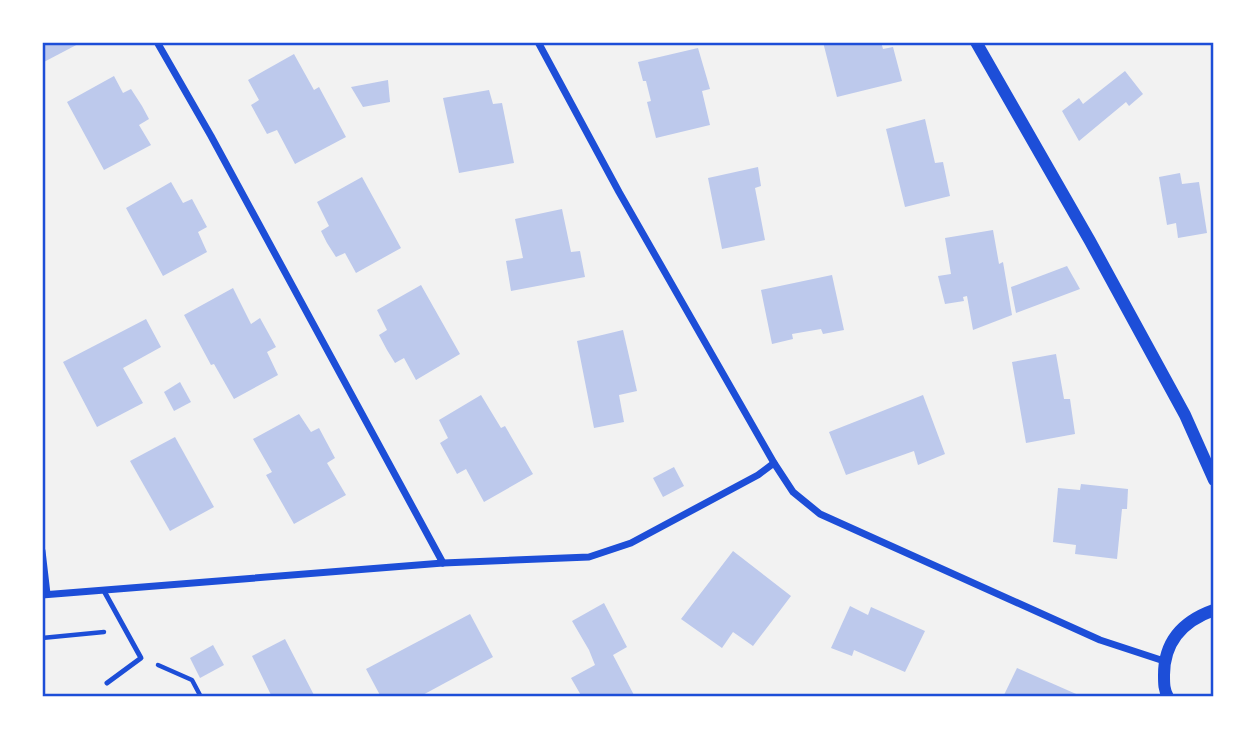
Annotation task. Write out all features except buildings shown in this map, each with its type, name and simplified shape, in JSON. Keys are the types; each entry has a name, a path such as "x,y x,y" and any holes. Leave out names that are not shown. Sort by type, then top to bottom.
{"street":[{"path":"157,42 211,136 443,564"},
{"path":"538,42 619,192 793,492 820,514 1100,640 1164,661"},
{"path":"976,42 1090,240 1185,415 1214,480"},
{"path":"42,551 45,595 443,564 589,557 631,543 758,475 774,463"},
{"path":"1168,697 1164,690 1164,661 1171,643 1182,627 1198,615 1214,610"}],"lane":[{"path":"104,591 141,658 107,683"}],"path":[{"path":"42,638 126,630"},
{"path":"141,658 192,680 201,697"}]}
